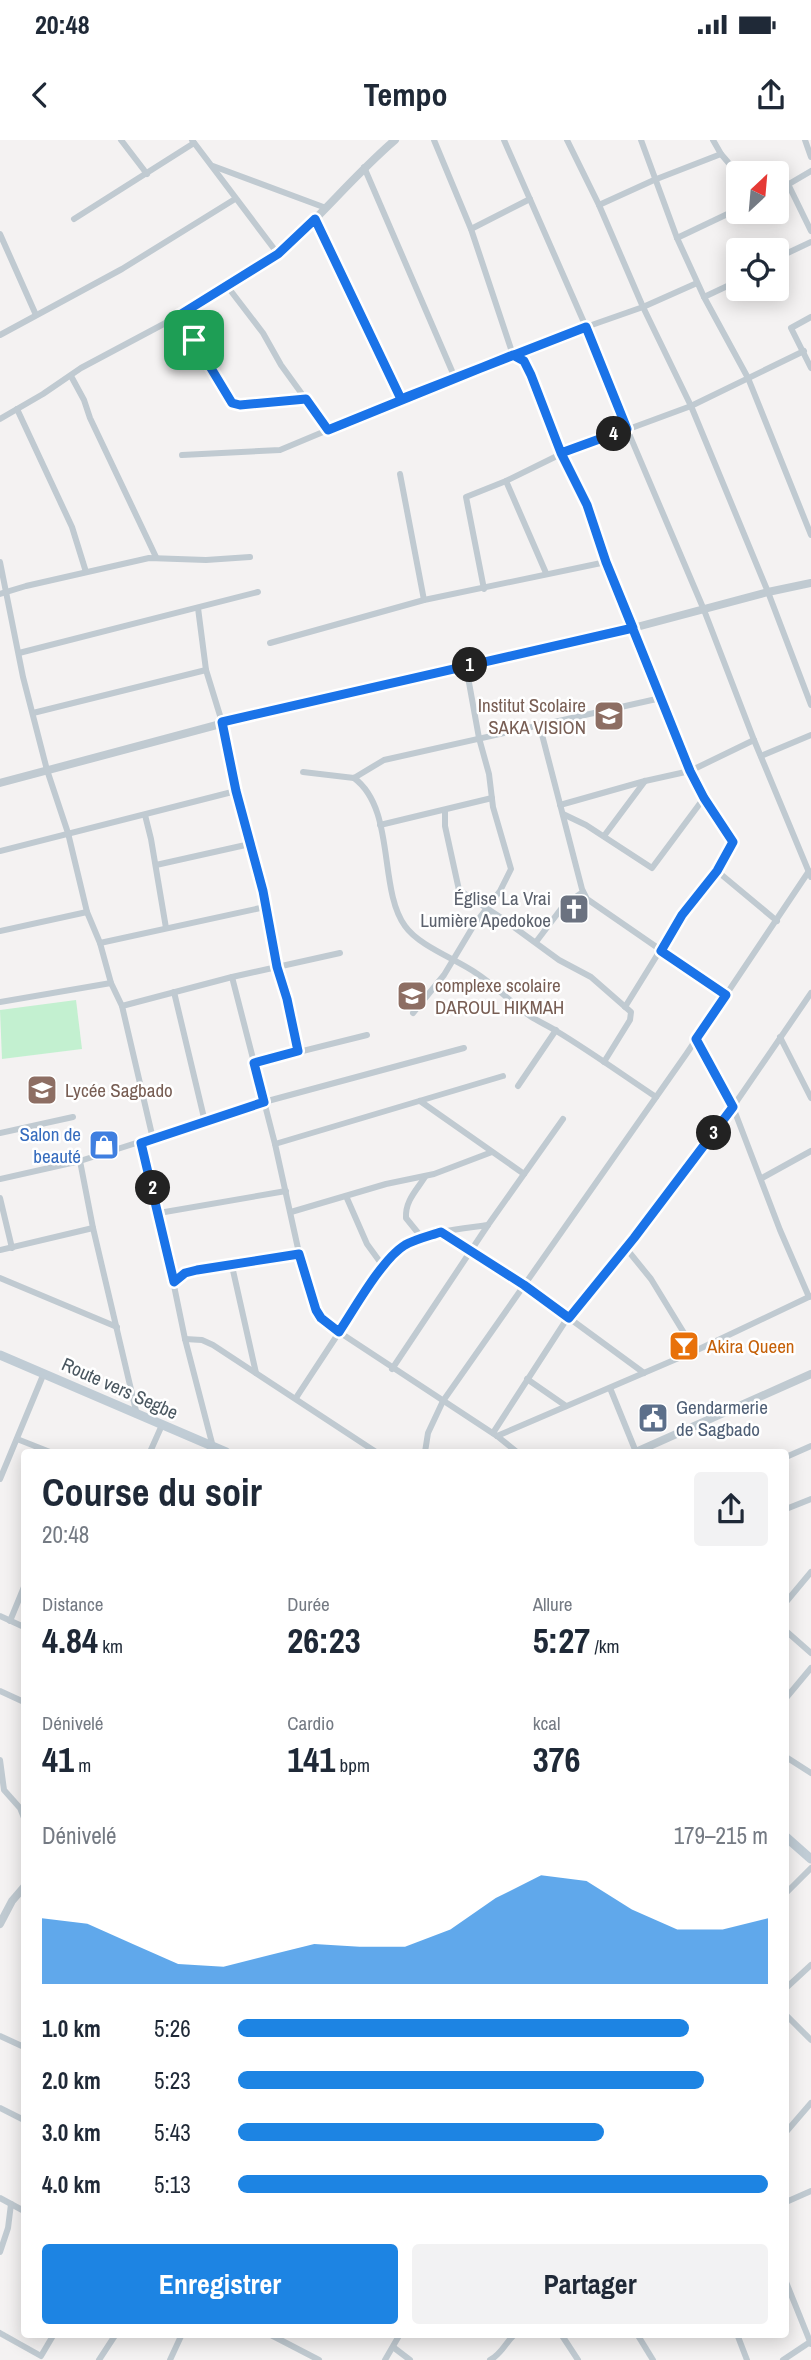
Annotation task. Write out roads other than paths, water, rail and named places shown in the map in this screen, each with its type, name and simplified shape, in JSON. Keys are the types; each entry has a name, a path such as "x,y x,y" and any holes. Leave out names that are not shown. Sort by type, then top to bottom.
{"main road":[{"name":"Route vers Segbe","path":"0,1355 218,1449"},
{"path":"789,1840 808,1853"}],"street":[{"path":"121,140 147,174"},
{"path":"0,419 178,316 278,254 364,167 395,140"},
{"path":"434,140 471,229 513,355 524,361 531,375 561,453 587,505 606,562 690,771 733,842 717,871 682,915 625,1007"},
{"path":"425,1449 428,1433 443,1401 810,871 586,327 504,140"},
{"path":"568,140 691,406 768,592 811,705"},
{"path":"641,140 654,180 697,284 748,378 808,521 811,535"},
{"path":"713,140 727,161"},
{"path":"805,140 811,157"},
{"path":"74,219 147,174 193,141 278,254"},
{"path":"599,205 721,154"},
{"path":"211,165 326,208"},
{"path":"364,167 455,378"},
{"path":"811,171 789,186 811,231"},
{"path":"0,335 122,269 235,199"},
{"path":"471,229 530,199"},
{"path":"677,237 726,215"},
{"path":"315,219 401,399"},
{"path":"0,234 36,315"},
{"path":"789,252 811,242"},
{"path":"0,259 8,254"},
{"path":"182,455 273,451 697,284"},
{"path":"227,286 263,333 281,365 328,430"},
{"path":"704,297 726,287"},
{"path":"178,316 232,403 240,405 306,399"},
{"path":"811,317 791,328 811,368"},
{"path":"484,589 466,497 506,481 561,453 691,406 804,351"},
{"path":"71,376 156,557"},
{"path":"17,409 70,523 86,572"},
{"path":"400,474 424,600"},
{"path":"506,481 547,573"},
{"path":"3,593 156,557 206,560 250,557"},
{"path":"0,562 3,593 47,770 68,833 87,912 100,943 111,983 122,1006 153,1139"},
{"path":"270,643 424,600 606,562"},
{"path":"0,783 222,722 633,628 811,583"},
{"path":"19,653 258,593"},
{"path":"198,608 206,670 222,722 298,1051"},
{"path":"413,1013 453,961 474,925 500,891 511,866 492,798 466,666"},
{"path":"33,713 206,670"},
{"path":"354,778 384,760 662,698"},
{"path":"540,727 583,892 590,902 726,995"},
{"path":"761,756 811,735"},
{"path":"560,805 690,771 754,740"},
{"path":"303,772 354,778 366,789 380,825 394,900 404,925 453,961 477,973 532,1017 656,1097"},
{"path":"604,836 645,781"},
{"path":"0,851 236,791"},
{"path":"380,825 492,798"},
{"path":"563,814 654,868 704,798"},
{"path":"445,811 445,826 456,885 462,892 559,960 592,977 631,1012 630,1020 604,1062"},
{"path":"145,815 166,928"},
{"path":"156,865 250,844"},
{"path":"717,871 777,921"},
{"path":"536,942 564,905 583,892"},
{"path":"100,943 265,907"},
{"path":"0,931 87,912"},
{"path":"122,1006 232,977 340,953"},
{"path":"232,977 275,1144 299,1254 316,1310 321,1318 339,1332 513,1449"},
{"path":"0,1002 111,983"},
{"path":"174,992 205,1122"},
{"path":"495,1435 527,1379 569,1318 634,1238 733,1107 811,993"},
{"path":"518,1086 556,1030"},
{"path":"254,1063 367,1035"},
{"path":"780,1037 811,1098"},
{"path":"495,1435 695,1351 810,1296 780,1230 733,1107 696,1039"},
{"path":"0,1179 80,1161 264,1102 464,1048"},
{"path":"275,1144 503,1076"},
{"path":"420,1101 524,1174"},
{"path":"0,1133 73,1117"},
{"path":"392,1369 563,1119"},
{"path":"141,1143 159,1213 185,1339 213,1447"},
{"path":"762,1178 811,1151"},
{"path":"291,1212 386,1184 425,1177 492,1152"},
{"path":"80,1161 137,1415"},
{"path":"423,1239 406,1214 410,1199 425,1177"},
{"path":"159,1213 286,1191"},
{"path":"346,1196 367,1244 383,1266"},
{"path":"0,1198 12,1248"},
{"path":"296,1398 383,1266 403,1246 441,1232 488,1225"},
{"path":"0,1250 93,1228"},
{"path":"441,1232 524,1285 644,1373"},
{"path":"625,1247 651,1279 695,1351"},
{"path":"174,1282 185,1273 299,1254"},
{"path":"232,1266 256,1373"},
{"path":"0,1278 117,1327"},
{"path":"185,1339 202,1340 213,1345 372,1449"},
{"path":"0,1479 44,1373"},
{"path":"643,1449 811,1374"},
{"path":"527,1379 566,1406"},
{"path":"610,1388 635,1449"},
{"path":"151,1449 162,1425"},
{"path":"17,1439 42,1449"},
{"path":"789,1456 811,1446"},
{"path":"789,1508 811,1499"},
{"path":"789,1598 811,1572"},
{"path":"10,1621 21,1594"},
{"path":"0,1616 21,1626"},
{"path":"789,1634 811,1653"},
{"path":"789,1694 811,1668"},
{"path":"0,1691 21,1701"},
{"path":"789,1759 810,1772"},
{"path":"0,1760 5,1790 21,1810"},
{"path":"789,1890 811,1868"},
{"path":"0,1921 21,1890"},
{"path":"789,1985 811,1965"},
{"path":"789,2018 811,2040"},
{"path":"0,2036 21,2046"},
{"path":"789,2129 811,2103"},
{"path":"0,2108 21,2118"},
{"path":"789,2201 811,2191"},
{"path":"0,2198 21,2209"},
{"path":"0,2252 8,2228 11,2204"},
{"path":"783,2360 810,2343 789,2290"},
{"path":"0,2333 41,2356 52,2338"},
{"path":"99,2360 113,2338"},
{"path":"171,2360 181,2338"},
{"path":"277,2338 319,2360"},
{"path":"385,2360 399,2338"},
{"path":"490,2360 502,2358 507,2342 512,2338"},
{"path":"564,2338 579,2360"},
{"path":"639,2338 653,2360"},
{"path":"739,2338 747,2360"},
{"path":"393,2347 410,2360"}],"place":[{"name":"Institut Scolaire SAKA VISION","path":"609,716"},
{"name":"Église La Vrai Lumière Apedokoe","path":"574,909"},
{"name":"complexe scolaire DAROUL HIKMAH","path":"412,996"},
{"name":"Lycée Sagbado","path":"42,1090"},
{"name":"Salon de beauté","path":"104,1145"},
{"name":"Akira Queen","path":"684,1346"},
{"name":"Gendarmerie de Sagbado","path":"653,1418"}]}
